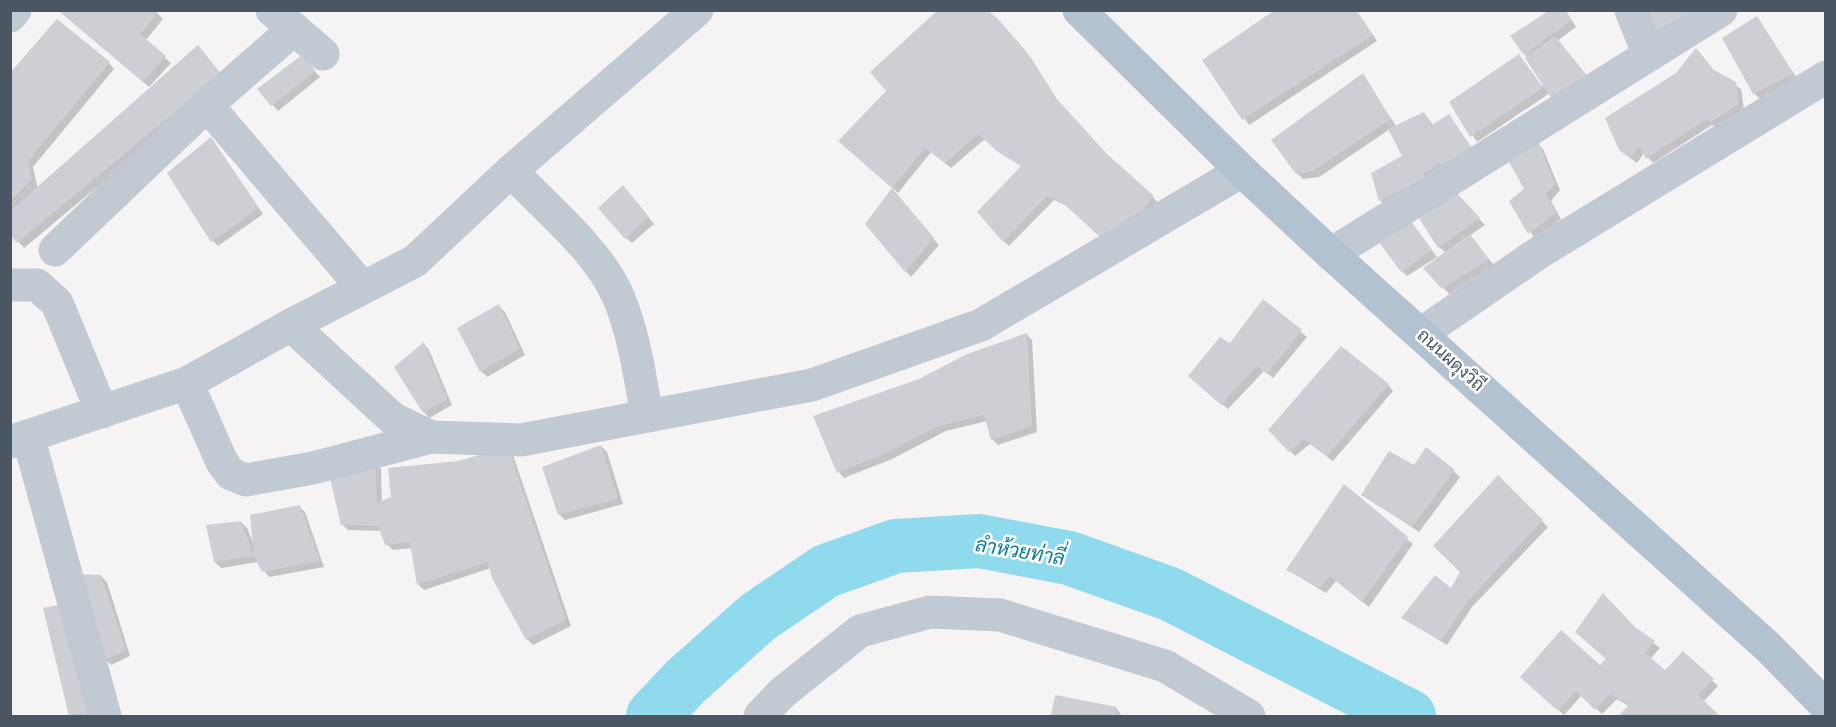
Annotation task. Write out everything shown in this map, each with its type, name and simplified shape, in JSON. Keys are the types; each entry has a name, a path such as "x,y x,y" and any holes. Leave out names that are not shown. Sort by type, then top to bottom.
{"main road":[{"name":"ถนนผดุงวิถี","path":"1079,10 1242,171 1331,254 1422,333 1768,647 1826,706"}],"street":[{"path":"10,16 15,10"},
{"path":"105,717 19,439 187,383 362,287 415,261 511,171 698,10"},
{"path":"1631,10 1648,55"},
{"path":"1331,254 1721,10"},
{"path":"55,250 207,105 283,20 324,54"},
{"path":"1422,333 1540,252 1826,77"},
{"path":"207,105 362,287"},
{"path":"511,171 592,256 618,296 635,356 647,416"},
{"path":"187,383 222,462 231,474 246,480 314,468 431,437 520,441 812,385 981,325 1242,171"},
{"path":"10,285 37,285 57,303 102,412"},
{"path":"291,325 392,418 431,437"},
{"path":"760,717 782,693 860,631 930,612 1000,615 1165,666 1249,717"}],"building":[{"path":"63,10 156,10 158,12 140,34 166,56 143,82 61,13"},
{"path":"938,10 987,10 998,19 1025,50 1056,98 1107,154 1154,196 1112,248 1063,203 1047,196 1003,242 977,212 1021,166 998,152 978,134 945,163 925,148 892,188 838,141 886,91 870,72"},
{"path":"1275,10 1356,10 1373,35 1242,120 1202,60"},
{"path":"1550,10 1565,10 1572,20 1524,55 1510,36"},
{"path":"1645,10 1702,10 1654,40"},
{"path":"1757,16 1794,74 1753,94 1722,38"},
{"path":"57,19 110,62 28,161 32,179 10,202 10,73"},
{"path":"1555,36 1589,78 1553,101 1525,58"},
{"path":"198,45 221,74 17,243 10,235 10,211"},
{"path":"1696,48 1714,70 1736,82 1739,104 1711,122 1705,120 1646,159 1640,146 1630,158 1619,150 1605,118 1676,73"},
{"path":"1519,54 1543,88 1470,137 1449,102"},
{"path":"302,55 316,71 271,106 257,89"},
{"path":"1363,73 1391,119 1313,171 1296,174 1271,140"},
{"path":"1424,112 1432,125 1449,114 1477,156 1448,171 1440,163 1423,174 1428,178 1379,201 1371,173 1402,156 1388,129"},
{"path":"211,137 259,208 211,242 167,173"},
{"path":"1538,141 1555,184 1546,194 1556,213 1528,234 1509,201 1524,189 1508,160"},
{"path":"623,185 649,217 625,239 598,208"},
{"path":"892,188 934,238 905,272 865,224"},
{"path":"1452,188 1480,218 1438,248 1417,215"},
{"path":"1408,217 1432,250 1401,272 1376,238"},
{"path":"1470,234 1489,259 1442,289 1423,268"},
{"path":"1263,299 1302,330 1267,374 1257,366 1221,405 1188,376 1220,337 1230,343"},
{"path":"499,304 520,349 480,372 457,328"},
{"path":"1027,333 1032,426 991,440 984,415 939,426 886,453 837,473 813,416 919,379 967,354"},
{"path":"424,342 447,399 423,413 394,367"},
{"path":"1341,346 1389,384 1327,456 1304,439 1289,452 1268,430"},
{"path":"601,445 618,499 558,515 542,467"},
{"path":"508,447 566,620 526,640 492,578 488,562 417,585 410,542 385,545 378,526 341,525 328,470 375,462 377,503 391,497 388,468 458,461"},
{"path":"1426,447 1455,470 1412,527 1361,495 1389,451 1414,465"},
{"path":"1498,475 1543,520 1467,602 1441,641 1401,618 1435,575 1451,588 1460,572 1433,546"},
{"path":"1344,484 1408,537 1362,602 1330,576 1320,588 1286,570"},
{"path":"300,505 320,561 262,572 254,556 250,515"},
{"path":"241,521 254,556 214,562 206,525"},
{"path":"78,574 101,575 126,650 104,660"},
{"path":"1603,593 1635,627 1655,641 1645,653 1665,670 1683,651 1714,679 1698,695 1720,716 1618,716 1629,705 1610,694 1595,710 1576,691 1558,711 1520,677 1561,630 1600,665 1606,659 1575,632"},
{"path":"73,602 105,716 69,716 43,608"},
{"path":"1055,695 1117,707 1115,716 1051,716"}],"waterway":[{"name":"ลำห้วยท่าลี่","path":"653,716 685,682 758,617 826,571 896,546 979,541 1069,558 1170,594 1409,716"}]}
